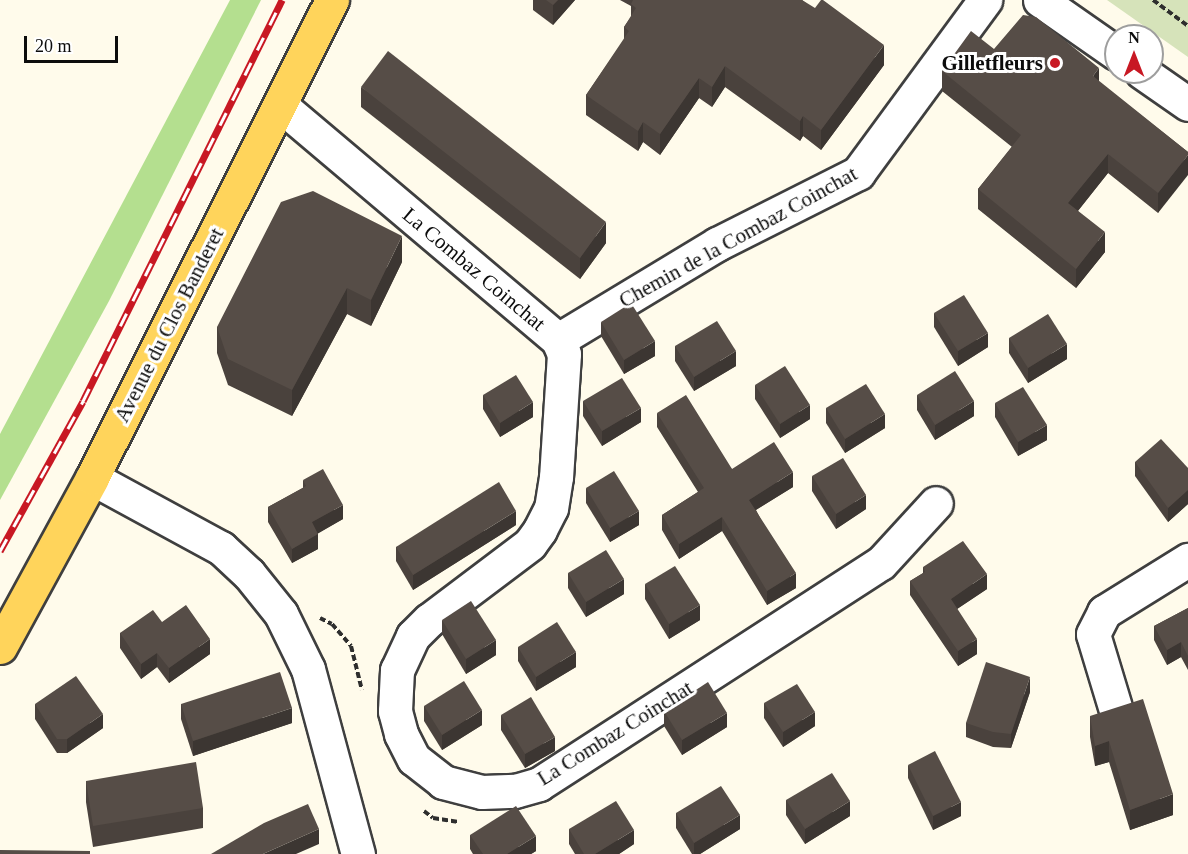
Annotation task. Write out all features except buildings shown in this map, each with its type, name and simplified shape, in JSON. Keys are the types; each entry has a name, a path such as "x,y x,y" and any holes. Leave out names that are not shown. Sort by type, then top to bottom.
{"main road":[{"name":"Avenue du Clos Banderet","path":"0,647 92,478 332,0"}],"street":[{"name":"Chemin de la Combaz Coinchat","path":"558,340 717,244 858,173 985,0"},
{"path":"1040,0 1104,45"},
{"path":"1159,84 1188,104"},
{"name":"La Combaz Coinchat","path":"280,105 558,340 564,354 556,477 544,522 530,544 429,620 413,636 397,670 395,711 401,734 414,759 443,782 482,792 515,791 540,784 880,563 936,503"},
{"path":"92,478 221,548 249,574 281,614 308,669 358,854"},
{"path":"1115,707 1094,634 1104,612 1188,560"}],"path":[{"path":"1153,0 1188,26"}],"green space":[{"path":"230,0 261,0 109,301 0,500 0,434"},
{"path":"1107,0 1188,0 1188,57 1164,40 1164,24 1141,24"}],"railway":[{"path":"0,551 83,401 282,0"}],"place":[{"name":"Gilletfleurs","path":"1055,63"}]}
